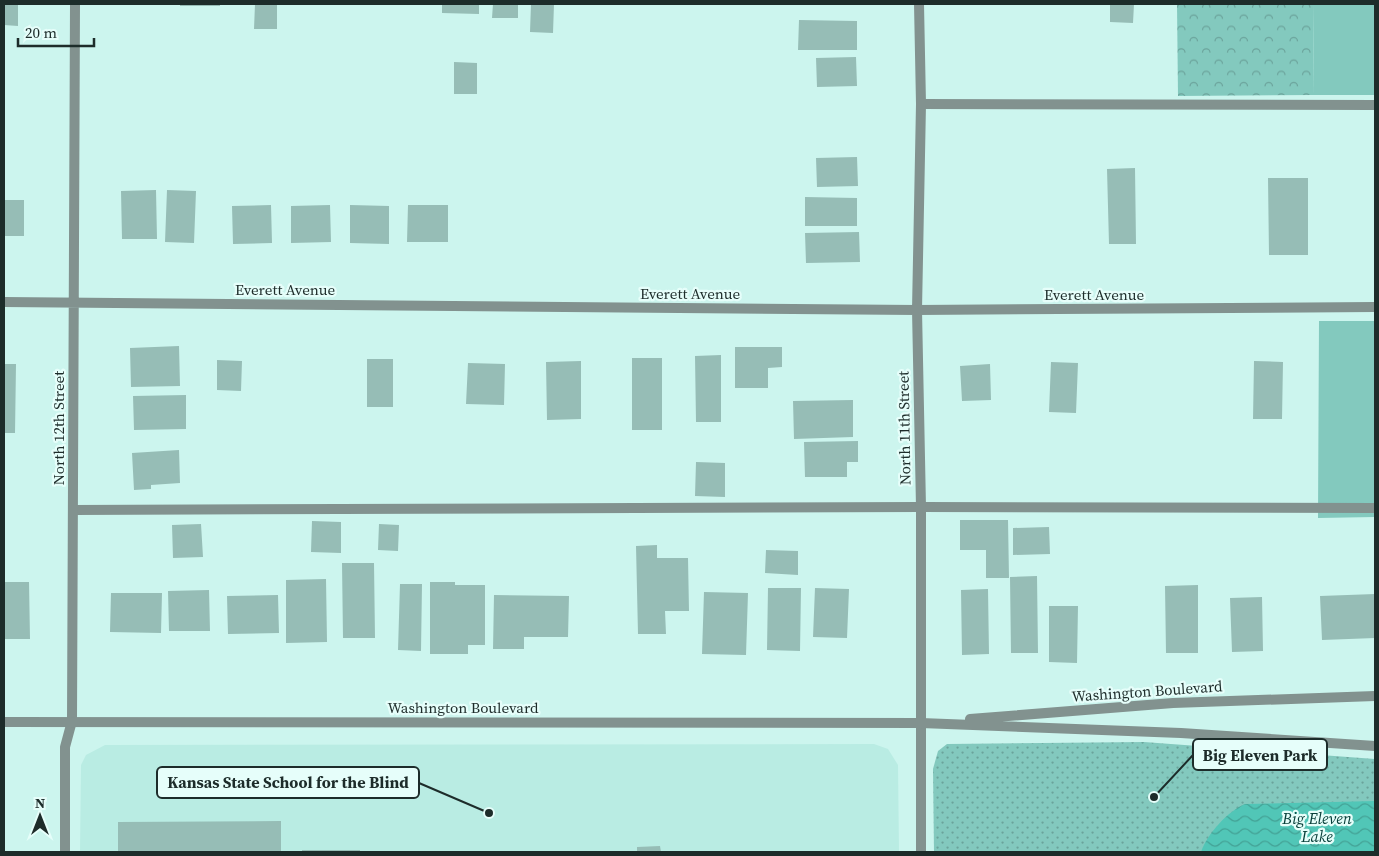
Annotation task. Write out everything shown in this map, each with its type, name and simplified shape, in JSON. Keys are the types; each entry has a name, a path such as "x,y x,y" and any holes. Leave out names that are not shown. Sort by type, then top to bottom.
{"street":[{"name":"North 12th Street","path":"65,852 65,747 72,721 75,4"},
{"name":"North 11th Street","path":"919,4 921,104 917,310 921,507 921,852"},
{"path":"921,104 1375,104"},
{"name":"Everett Avenue","path":"4,302 917,310 1375,307"},
{"path":"73,510 921,507 1375,508"},
{"name":"Washington Boulevard","path":"922,723 1173,704 1375,696"},
{"name":"Washington Boulevard","path":"4,722 922,723 1181,733 1375,746"}],"shaded area":[{"path":"874,744 888,749 898,765 899,852 80,852 81,765 86,755 105,745"}],"green space":[{"path":"1177,4 1313,4 1314,95 1178,96"},
{"path":"1313,4 1375,4 1375,95 1314,95"},
{"path":"1319,321 1375,321 1375,517 1318,518"},
{"path":"1144,742 1375,759 1375,852 934,852 933,769 938,751 947,744"}],"water":[{"name":"Big Eleven Lake","path":"1375,801 1375,852 1201,852 1208,838 1219,824 1238,807 1245,804"}],"building":[{"path":"4,4 18,4 18,26 4,25"},
{"path":"180,4 220,4 220,6 180,6"},
{"path":"255,4 277,5 277,29 254,29"},
{"path":"442,4 479,4 479,14 442,13"},
{"path":"493,4 518,4 518,18 492,18"},
{"path":"531,4 554,4 553,33 530,32"},
{"path":"1110,4 1134,4 1133,23 1110,22"},
{"path":"799,20 857,21 857,50 798,50"},
{"path":"856,57 857,86 817,87 816,58"},
{"path":"454,62 477,63 477,94 454,94"},
{"path":"857,157 858,186 817,187 816,158"},
{"path":"1135,168 1136,244 1109,244 1107,169"},
{"path":"1268,178 1308,178 1308,255 1269,255"},
{"path":"156,190 157,239 122,239 121,191"},
{"path":"167,190 196,191 194,243 165,242"},
{"path":"805,197 857,198 857,226 805,226"},
{"path":"4,200 24,200 24,236 4,236"},
{"path":"271,205 272,243 233,244 232,206"},
{"path":"330,205 331,242 291,243 291,206"},
{"path":"350,205 389,206 389,244 350,243"},
{"path":"408,205 448,205 448,242 407,242"},
{"path":"859,232 860,262 806,263 805,233"},
{"path":"179,346 180,386 131,387 130,348"},
{"path":"735,347 782,347 782,367 768,368 768,388 735,388"},
{"path":"721,355 721,422 696,422 695,356"},
{"path":"632,358 662,358 662,430 632,430"},
{"path":"367,359 393,359 393,407 367,407"},
{"path":"217,360 242,361 241,391 217,390"},
{"path":"581,361 581,419 547,420 546,362"},
{"path":"1254,361 1283,362 1282,419 1253,419"},
{"path":"1051,362 1078,363 1076,413 1049,412"},
{"path":"468,363 505,364 504,405 466,404"},
{"path":"4,364 16,364 15,433 4,433"},
{"path":"990,364 991,400 962,401 960,366"},
{"path":"186,395 186,429 134,430 133,396"},
{"path":"853,400 853,437 794,439 793,401"},
{"path":"858,441 858,462 847,462 847,477 805,477 804,442"},
{"path":"179,450 180,483 151,485 151,489 134,490 132,453"},
{"path":"696,462 725,463 725,497 695,496"},
{"path":"960,520 1008,520 1009,578 986,578 986,550 960,550"},
{"path":"312,521 341,522 341,553 311,552"},
{"path":"201,524 203,557 173,558 172,525"},
{"path":"379,524 399,525 398,551 378,550"},
{"path":"1049,527 1050,554 1013,555 1013,528"},
{"path":"657,545 657,558 688,558 689,611 665,611 666,634 638,634 636,546"},
{"path":"766,550 798,551 798,575 765,573"},
{"path":"342,563 374,563 375,638 343,638"},
{"path":"1037,576 1038,653 1011,653 1010,577"},
{"path":"326,579 327,642 286,643 286,580"},
{"path":"4,582 29,582 30,639 4,639"},
{"path":"430,582 455,582 455,585 485,585 485,645 468,645 468,654 430,654"},
{"path":"400,584 422,584 421,651 398,650"},
{"path":"1198,585 1198,653 1166,653 1165,586"},
{"path":"768,588 801,588 800,651 767,650"},
{"path":"815,588 849,589 847,638 813,637"},
{"path":"988,589 989,654 962,655 961,590"},
{"path":"209,590 210,631 169,631 168,591"},
{"path":"704,592 748,593 746,655 702,654"},
{"path":"111,593 162,593 161,633 110,632"},
{"path":"1375,594 1375,638 1322,640 1320,596"},
{"path":"278,595 279,633 228,634 227,596"},
{"path":"494,595 569,596 568,637 524,637 524,649 493,649"},
{"path":"1262,597 1263,651 1232,652 1230,598"},
{"path":"1049,606 1078,606 1077,663 1049,662"},
{"path":"281,821 281,852 118,852 118,822"},
{"path":"660,846 661,852 637,852 637,847"},
{"path":"302,850 360,850 360,852 302,852"}],"place":[{"name":"Big Eleven Park","path":"1154,797"},
{"name":"Kansas State School for the Blind","path":"489,813"}]}
